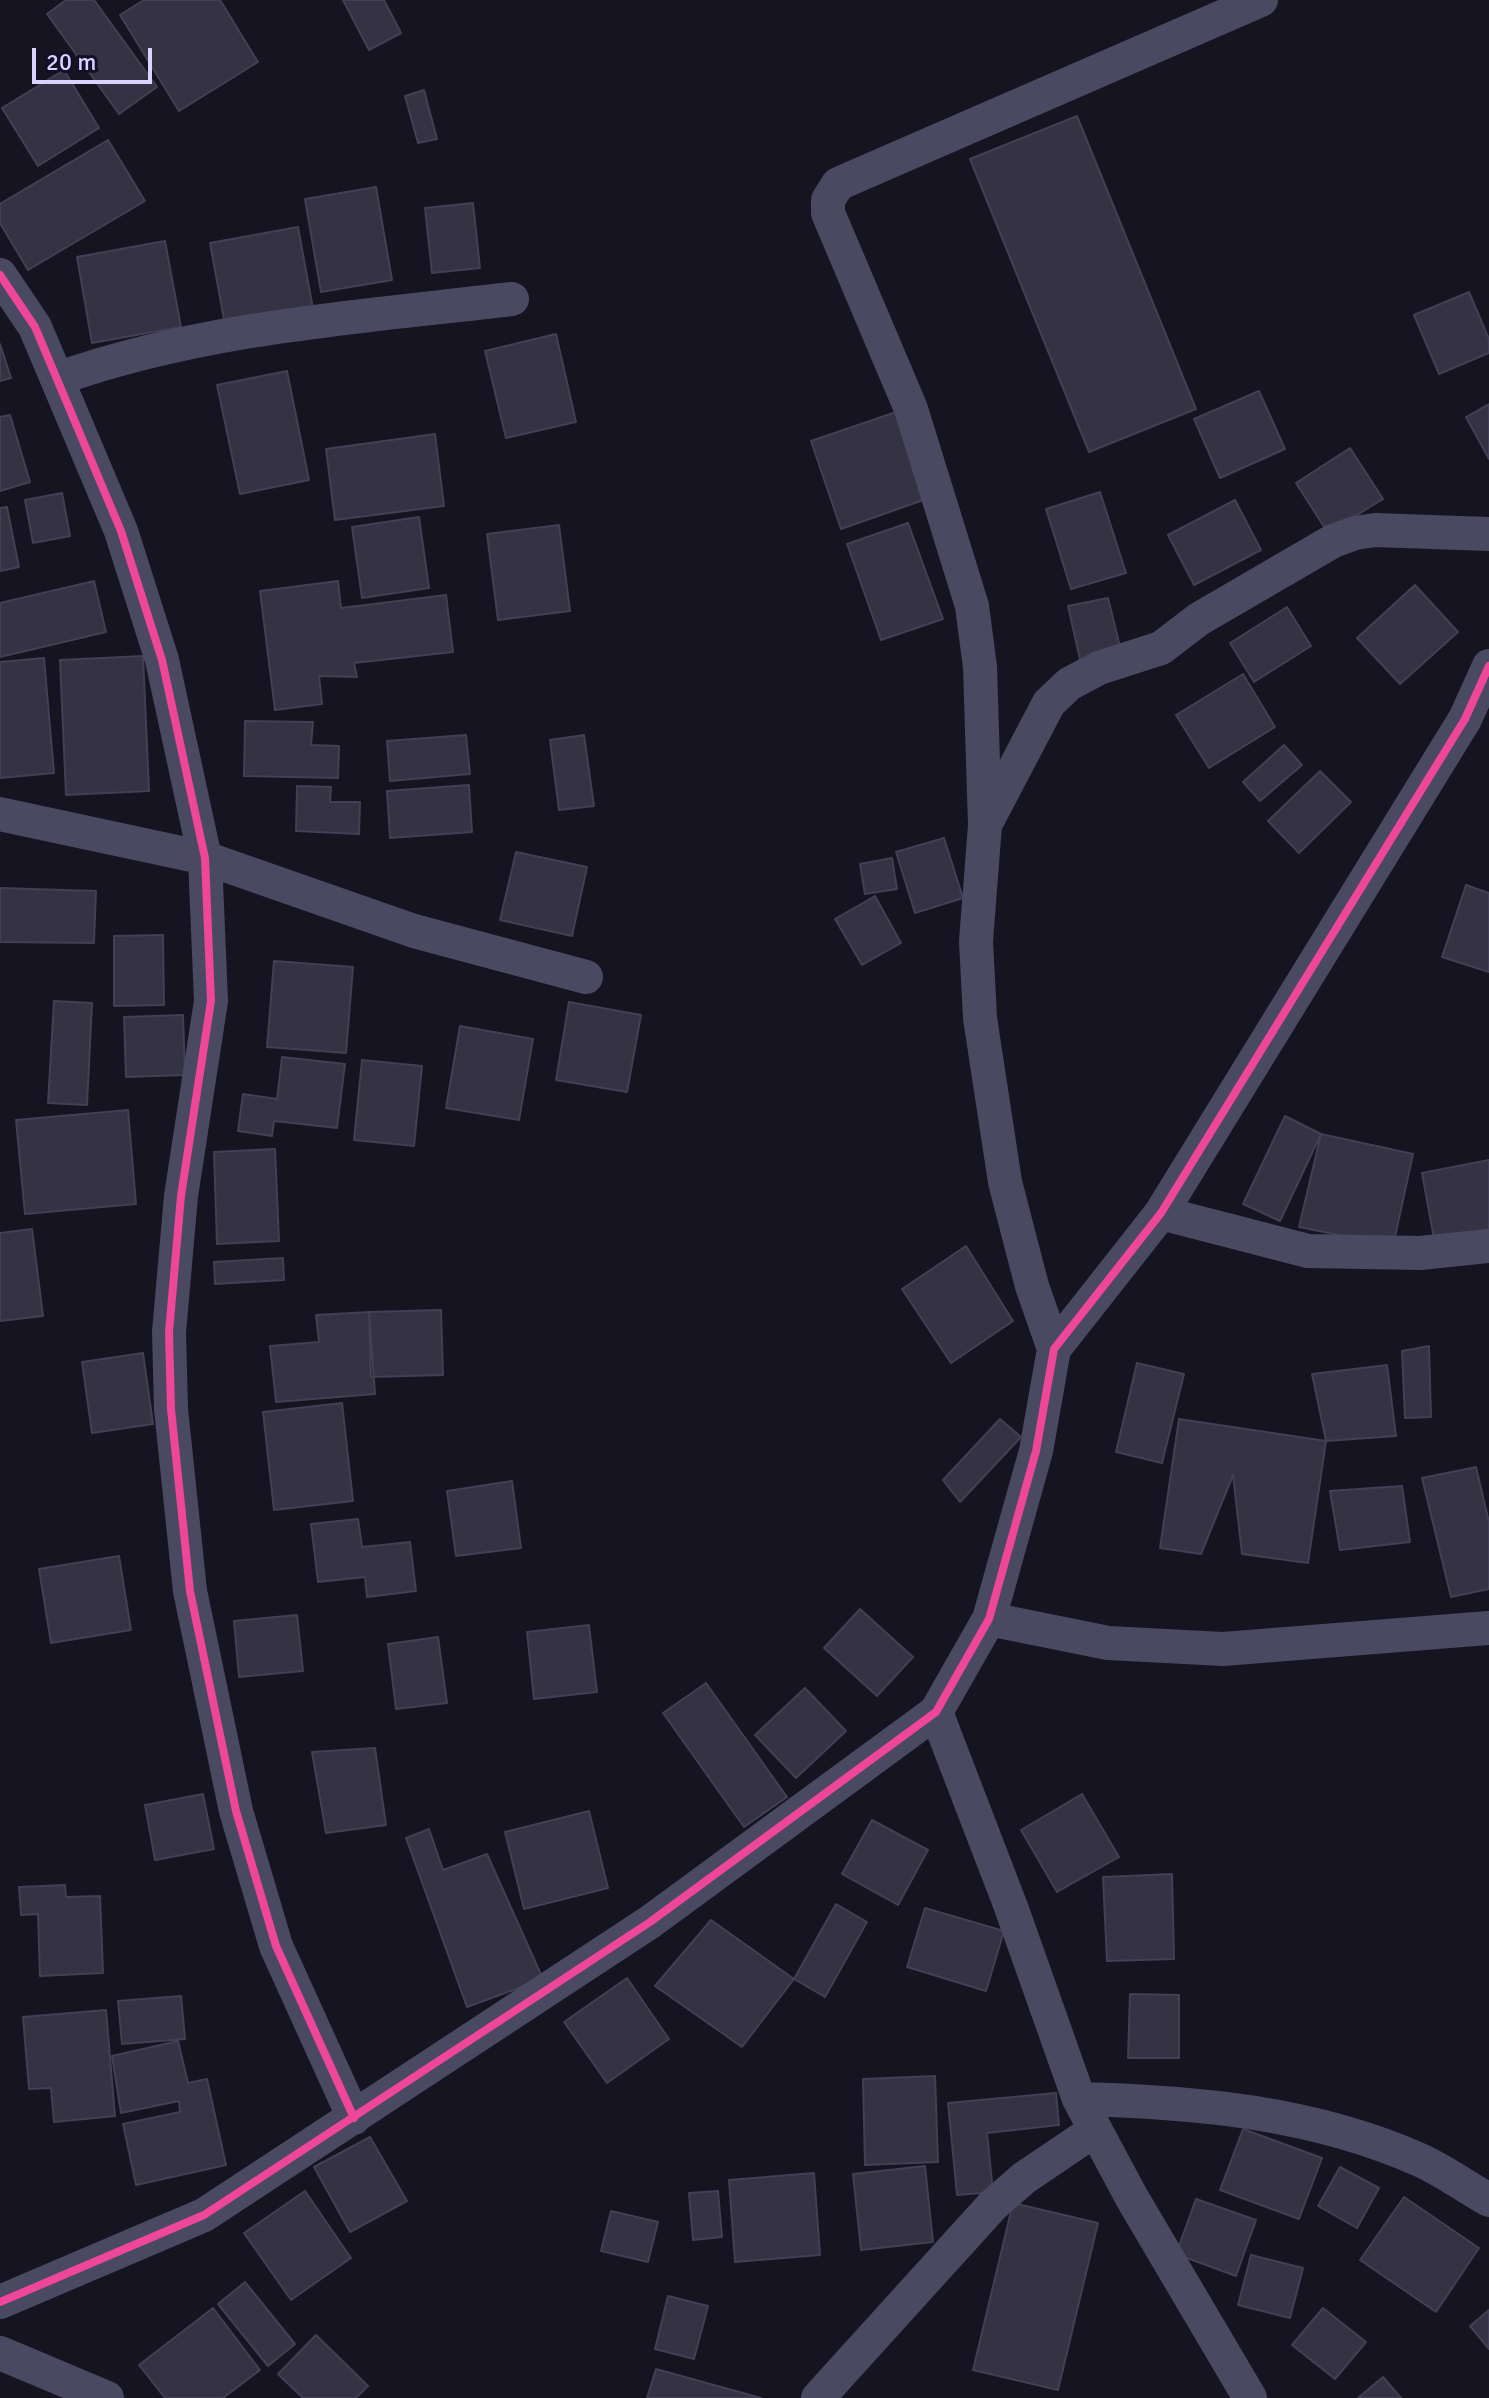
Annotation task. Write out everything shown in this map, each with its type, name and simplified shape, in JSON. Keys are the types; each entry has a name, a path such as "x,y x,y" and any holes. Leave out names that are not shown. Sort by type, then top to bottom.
{"street":[{"path":"1054,1349 1032,1286 1005,1182 980,1018 976,941 985,825 980,667 972,606 911,409 828,213 828,200 838,184 1261,0"},
{"path":"0,275 35,327 121,531 162,660 205,858 211,1001 181,1196 169,1332 171,1409 190,1591 236,1811 276,1946 354,2118"},
{"path":"57,379 117,358 204,338 512,299"},
{"path":"985,825 1049,703 1069,684 1099,668 1161,648 1199,619 1333,541 1355,533 1489,534"},
{"path":"0,2302 204,2215 650,1922 936,1712 989,1619 1036,1451 1054,1349 1161,1213 1465,719 1489,666"},
{"path":"0,814 205,858 414,931 586,977"},
{"path":"1161,1213 1308,1251 1420,1253 1489,1246"},
{"path":"989,1619 1108,1643 1223,1649 1489,1628"},
{"path":"936,1712 1011,1907 1079,2099 1250,2398"},
{"path":"1079,2099 1181,2101 1250,2111 1319,2126 1420,2160 1489,2200"},
{"path":"818,2398 992,2206 1024,2178 1095,2130"},
{"path":"0,2353 107,2398"}],"building":[{"path":"66,0 94,0 157,87 119,114 47,14"},
{"path":"144,0 220,0 258,62 179,111 120,15"},
{"path":"343,0 384,0 401,33 369,50"},
{"path":"64,70 99,128 38,166 2,108"},
{"path":"424,90 437,139 418,143 405,96"},
{"path":"1077,116 1196,409 1089,452 970,159"},
{"path":"108,140 145,201 28,270 0,223 0,204"},
{"path":"376,187 392,280 321,292 305,199"},
{"path":"473,203 480,268 432,273 425,208"},
{"path":"298,227 313,309 225,325 210,243"},
{"path":"165,241 181,327 92,343 77,257"},
{"path":"1469,292 1489,339 1489,353 1439,374 1414,315"},
{"path":"556,334 576,422 506,438 485,351"},
{"path":"0,344 11,378 0,381"},
{"path":"287,371 309,480 240,494 217,385"},
{"path":"1259,391 1285,449 1220,478 1194,419"},
{"path":"1489,404 1489,459 1466,417"},
{"path":"902,410 932,497 841,529 811,441"},
{"path":"10,415 30,482 0,491 0,417"},
{"path":"435,434 444,506 335,520 326,449"},
{"path":"1350,448 1383,499 1328,533 1296,483"},
{"path":"1100,492 1126,573 1071,589 1046,509"},
{"path":"62,493 70,536 33,543 25,500"},
{"path":"1235,500 1261,550 1194,585 1168,535"},
{"path":"7,507 19,567 0,571 0,508"},
{"path":"419,517 429,588 362,598 352,527"},
{"path":"908,523 943,619 881,640 847,544"},
{"path":"559,525 570,611 498,620 487,534"},
{"path":"94,581 106,632 0,657 0,603"},
{"path":"338,581 341,608 446,595 453,652 354,663 357,677 319,676 322,704 275,710 260,591"},
{"path":"1415,585 1458,632 1400,684 1357,638"},
{"path":"1108,598 1122,655 1081,664 1068,606"},
{"path":"1287,607 1311,646 1254,682 1230,643"},
{"path":"143,656 149,791 66,795 60,660"},
{"path":"44,658 54,773 0,778 0,662"},
{"path":"1243,674 1275,727 1209,768 1176,715"},
{"path":"245,721 313,722 311,745 339,746 338,778 244,776"},
{"path":"466,735 470,774 390,781 387,741"},
{"path":"584,735 594,806 559,810 550,740"},
{"path":"1284,745 1302,765 1260,801 1243,782"},
{"path":"1320,771 1351,802 1299,853 1268,821"},
{"path":"469,785 472,832 390,838 387,791"},
{"path":"297,786 331,787 330,802 360,802 359,834 296,831"},
{"path":"944,838 963,898 915,913 896,852"},
{"path":"516,852 587,867 572,936 500,920"},
{"path":"892,858 897,889 865,894 860,864"},
{"path":"1466,885 1489,893 1489,972 1442,957"},
{"path":"0,888 96,891 94,943 0,942"},
{"path":"875,896 901,943 862,965 835,919"},
{"path":"163,935 164,1005 114,1006 114,936"},
{"path":"274,961 353,967 346,1053 267,1047"},
{"path":"54,1001 92,1003 87,1105 48,1103"},
{"path":"569,1002 641,1015 627,1092 556,1080"},
{"path":"183,1015 185,1075 126,1077 124,1017"},
{"path":"460,1026 533,1039 519,1120 446,1108"},
{"path":"282,1057 345,1064 337,1128 274,1121 272,1136 238,1131 243,1094 277,1099"},
{"path":"362,1060 422,1066 414,1146 354,1140"},
{"path":"128,1110 136,1204 25,1214 16,1120"},
{"path":"1285,1116 1321,1134 1280,1221 1243,1204"},
{"path":"1321,1134 1413,1154 1393,1246 1299,1227"},
{"path":"275,1149 279,1241 217,1244 214,1152"},
{"path":"1489,1160 1489,1234 1435,1244 1422,1173"},
{"path":"32,1229 43,1316 0,1321 0,1233"},
{"path":"966,1246 1013,1321 951,1363 902,1289"},
{"path":"283,1258 284,1280 215,1284 214,1262"},
{"path":"441,1310 443,1375 371,1377 369,1312"},
{"path":"369,1312 375,1394 276,1402 270,1346 319,1342 316,1315"},
{"path":"1429,1346 1431,1417 1405,1418 1402,1351"},
{"path":"143,1353 153,1424 92,1433 82,1362"},
{"path":"1137,1363 1184,1374 1162,1463 1116,1452"},
{"path":"1387,1365 1396,1436 1326,1441 1312,1374"},
{"path":"342,1403 353,1501 274,1510 263,1412"},
{"path":"1000,1419 1021,1437 960,1502 943,1480"},
{"path":"1179,1419 1326,1441 1308,1563 1242,1554 1233,1475 1201,1554 1160,1548"},
{"path":"1476,1467 1489,1522 1489,1589 1451,1597 1422,1478"},
{"path":"512,1481 521,1548 456,1556 447,1491"},
{"path":"1402,1486 1410,1542 1340,1550 1330,1491"},
{"path":"358,1519 362,1547 410,1542 416,1591 367,1597 365,1577 318,1582 311,1524"},
{"path":"119,1556 131,1630 51,1643 39,1569"},
{"path":"860,1609 913,1657 877,1696 824,1648"},
{"path":"297,1615 303,1671 239,1677 234,1621"},
{"path":"589,1625 597,1692 534,1699 527,1632"},
{"path":"438,1637 447,1703 396,1709 388,1644"},
{"path":"706,1683 787,1797 744,1827 663,1713"},
{"path":"805,1688 846,1731 796,1778 755,1735"},
{"path":"375,1748 386,1825 326,1833 312,1752"},
{"path":"203,1794 214,1849 155,1860 145,1805"},
{"path":"1082,1794 1119,1857 1057,1892 1021,1830"},
{"path":"589,1811 608,1888 524,1909 505,1832"},
{"path":"872,1820 928,1850 898,1905 842,1874"},
{"path":"429,1829 443,1870 487,1854 543,1979 467,2007 406,1838"},
{"path":"1172,1874 1174,1959 1107,1961 1103,1877"},
{"path":"65,1885 66,1897 100,1896 103,1973 40,1976 38,1914 21,1915 19,1887"},
{"path":"836,1904 867,1922 825,1997 794,1979"},
{"path":"925,1908 1004,1931 986,1991 907,1967"},
{"path":"711,1920 794,1979 742,2047 655,1986"},
{"path":"627,1978 669,2039 607,2083 564,2022"},
{"path":"1130,1994 1179,1995 1179,2058 1128,2058"},
{"path":"181,1996 185,2039 122,2044 118,2001"},
{"path":"106,2010 115,2116 54,2122 51,2088 29,2089 23,2017"},
{"path":"178,2041 188,2083 207,2079 226,2165 136,2185 123,2124 180,2112 179,2101 121,2113 112,2056"},
{"path":"935,2076 938,2162 865,2165 863,2079"},
{"path":"1056,2093 1059,2125 987,2133 993,2192 957,2195 948,2103"},
{"path":"1243,2129 1322,2158 1299,2219 1220,2190"},
{"path":"370,2137 407,2201 350,2232 314,2167"},
{"path":"925,2166 933,2242 861,2250 853,2174"},
{"path":"1340,2167 1379,2188 1357,2228 1318,2206"},
{"path":"814,2173 820,2255 735,2262 729,2180"},
{"path":"305,2191 351,2258 291,2300 244,2233"},
{"path":"718,2191 722,2237 693,2240 689,2193"},
{"path":"1404,2197 1479,2248 1436,2312 1360,2260"},
{"path":"1196,2199 1256,2220 1236,2276 1176,2254"},
{"path":"1013,2203 1098,2223 1058,2390 973,2370"},
{"path":"611,2211 658,2222 648,2262 601,2251"},
{"path":"1251,2255 1303,2268 1290,2318 1238,2305"},
{"path":"245,2282 295,2344 268,2366 218,2304"},
{"path":"668,2296 708,2306 694,2359 655,2349"},
{"path":"213,2308 260,2370 223,2398 165,2398 139,2365"},
{"path":"1323,2308 1366,2342 1335,2379 1292,2345"},
{"path":"1489,2310 1489,2349 1470,2326"},
{"path":"316,2335 368,2386 356,2398 303,2398 278,2374"},
{"path":"656,2369 761,2398 647,2398"},
{"path":"1383,2377 1401,2398 1358,2398"}],"cycle path":[{"path":"0,275 35,327 121,531 162,660 205,858 211,1001 181,1196 169,1332 171,1409 190,1591 236,1811 276,1946 354,2118"},
{"path":"0,2302 204,2215 650,1922 936,1712 989,1619 1036,1451 1054,1349 1161,1213 1465,719 1489,666"}]}
